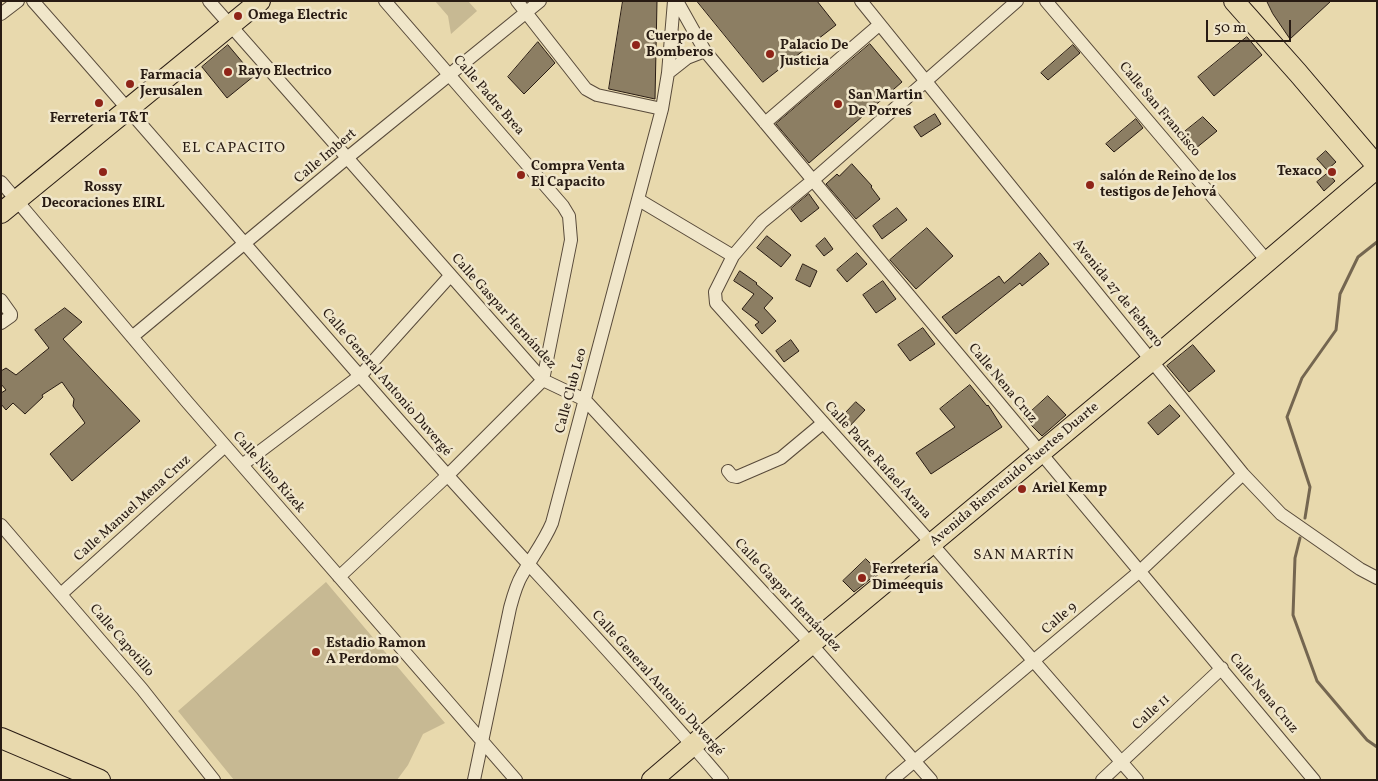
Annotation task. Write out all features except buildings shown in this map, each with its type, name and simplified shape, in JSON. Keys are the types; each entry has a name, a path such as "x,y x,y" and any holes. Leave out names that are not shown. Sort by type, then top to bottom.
{"main road":[{"path":"1,213 260,1"},
{"path":"1234,1 1298,72 1377,167"},
{"path":"1253,1 1298,72"},
{"name":"Avenida Bienvenido Fuertes Duarte","path":"652,780 1268,262 1377,167"},
{"path":"1,738 100,780"}],"street":[{"path":"1,14 18,1"},
{"name":"Calle General Antonio Duvergé","path":"33,1 128,108 244,245 528,565 693,745 722,780"},
{"name":"Calle Gaspar Hernández","path":"209,1 543,380 585,400 812,644 931,780"},
{"name":"Calle Padre Brea","path":"385,1 566,211 571,240 543,380"},
{"path":"517,1 586,89 604,97 662,109"},
{"name":"Calle Imbert","path":"132,337 540,1"},
{"name":"Calle Nena Cruz","path":"676,1 705,51 1314,780"},
{"name":"Calle Club Leo","path":"474,780 515,588 545,539 552,523 639,200 662,109 676,1"},
{"name":"Avenida 27 de Febrero","path":"860,1 1243,474 1281,514 1360,569 1377,578"},
{"path":"639,200 732,256 762,222 812,181 1017,1"},
{"name":"Calle San Francisco","path":"1046,1 1268,262"},
{"path":"765,123 879,25"},
{"path":"668,73 687,58 705,51"},
{"name":"Calle Nino Rizek","path":"1,182 242,466 516,780"},
{"name":"Calle Padre Rafael Arana","path":"732,256 714,292 716,303 932,544 1137,780"},
{"path":"242,466 361,375 450,276"},
{"path":"1,300 11,314 1,323"},
{"path":"339,577 448,475 543,380"},
{"path":"728,471 732,476 737,477 781,458 823,423"},
{"name":"Calle Manuel Mena Cruz","path":"61,594 225,446"},
{"name":"Calle 9","path":"892,780 1140,571 1243,474"},
{"name":"Calle Capotillo","path":"1,525 142,688 214,780"},
{"name":"Calle 11","path":"1102,780 1222,668"}],"shaded area":[{"path":"435,1 468,1 477,11 451,34 448,16"},
{"name":"Estadio Ramon A Perdomo","path":"326,582 445,723 423,734 408,765 397,780 234,780 178,711"}],"waterway":[{"path":"1305,518 1310,487 1287,417 1302,378 1336,330 1340,294 1358,257 1377,242"},
{"path":"1300,538 1295,558 1293,615 1317,681 1367,740 1377,747"}],"place":[{"name":"Omega Electric","path":"238,16"},
{"name":"Cuerpo de Bomberos","path":"636,45"},
{"name":"Palacio De Justicia","path":"770,54"},
{"name":"Rayo Electrico","path":"228,72"},
{"name":"Farmacia Jerusalen","path":"130,84"},
{"name":"Ferreteria T&T","path":"99,103"},
{"name":"San Martin De Porres","path":"838,104"},
{"name":"Rossy Decoraciones EIRL","path":"103,172"},
{"name":"Texaco","path":"1332,172"},
{"name":"Compra Venta El Capacito","path":"521,175"},
{"name":"salón de Reino de los testigos de Jehová","path":"1090,185"},
{"name":"Ariel Kemp","path":"1022,489"},
{"name":"Ferreteria Dimeequis","path":"862,578"},
{"name":"Estadio Ramon A Perdomo","path":"316,652"}],"district":[{"name":"EL CAPACITO","path":"234,149"},
{"name":"SAN MARTÍN","path":"1024,556"}]}
